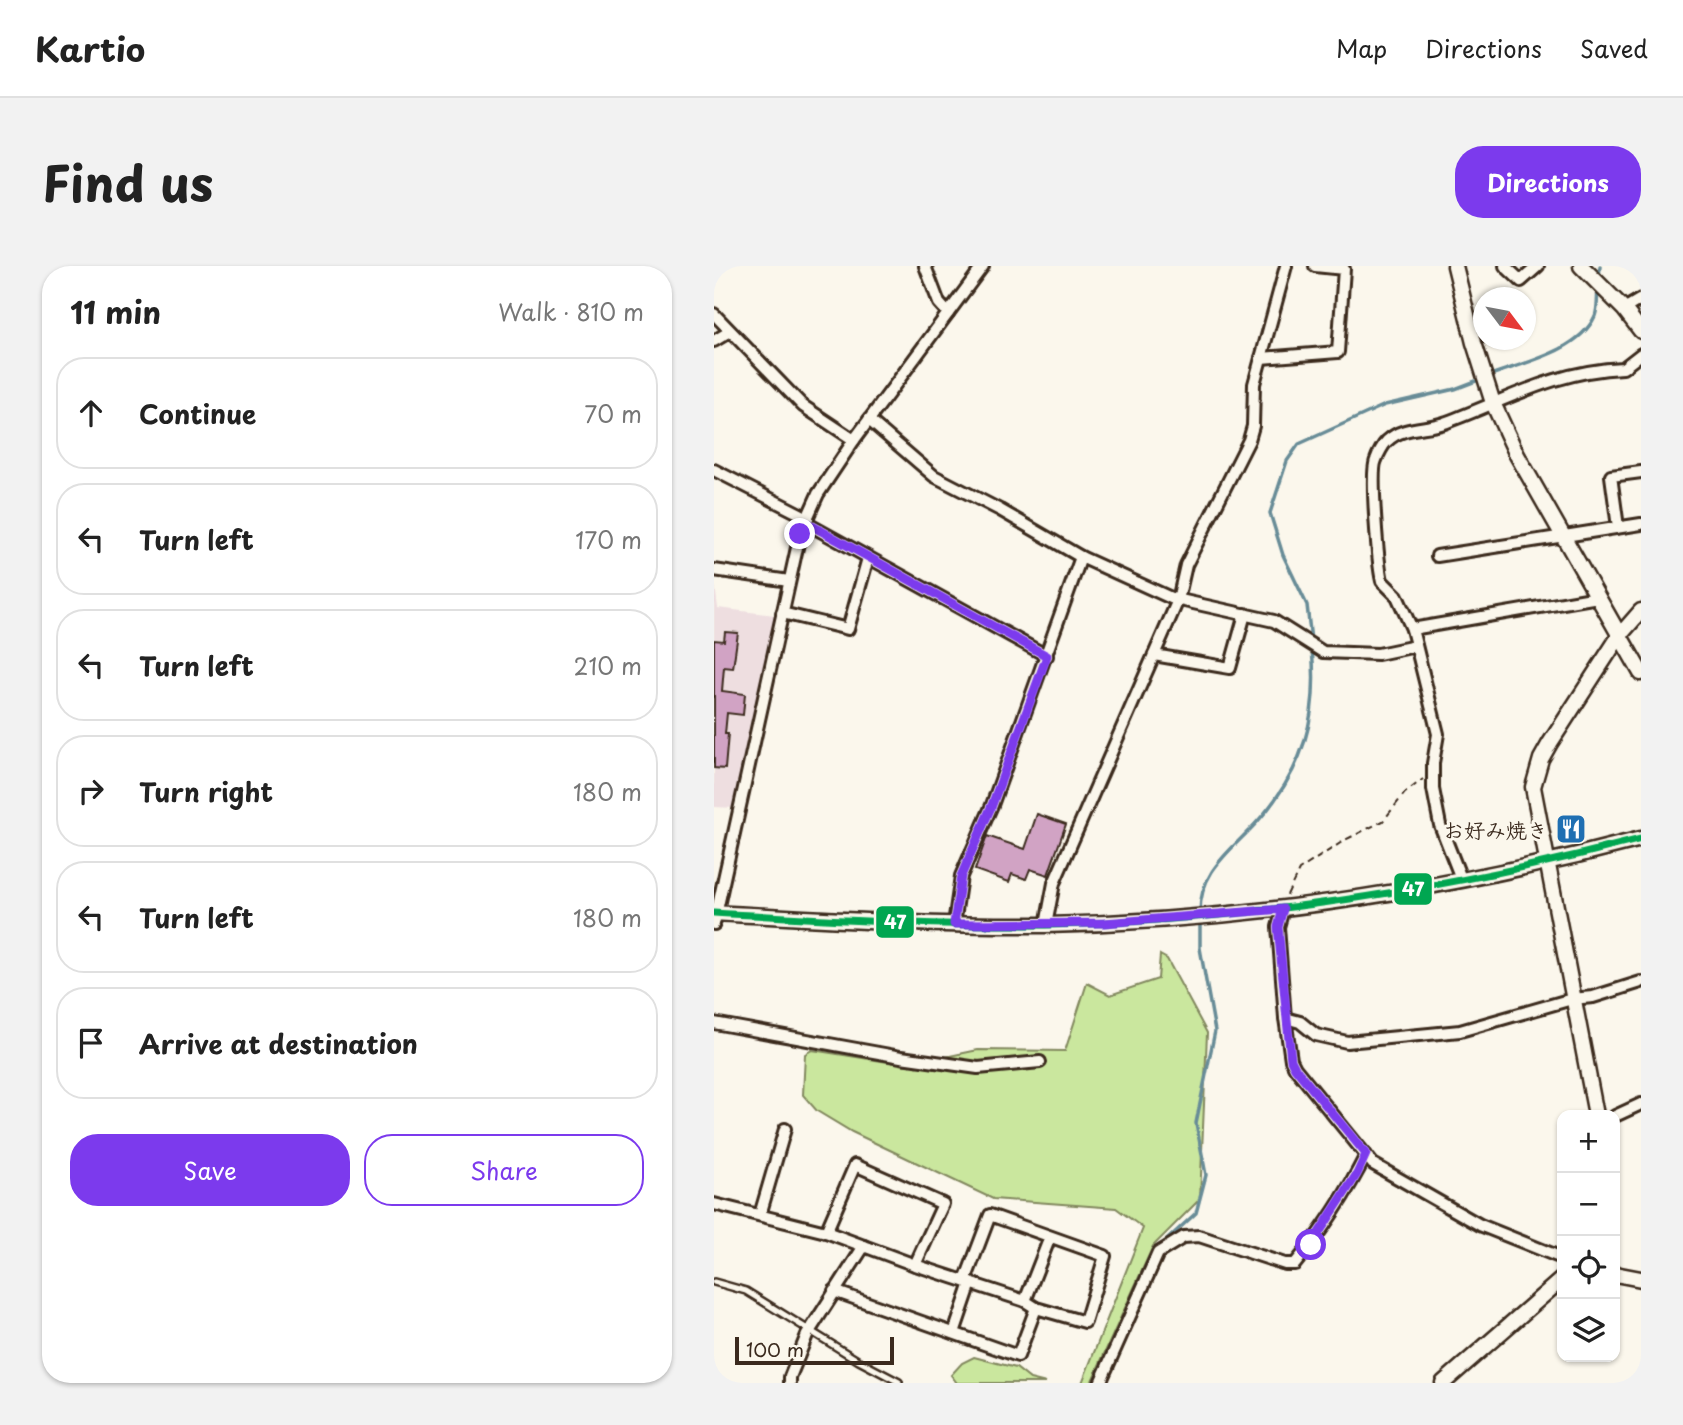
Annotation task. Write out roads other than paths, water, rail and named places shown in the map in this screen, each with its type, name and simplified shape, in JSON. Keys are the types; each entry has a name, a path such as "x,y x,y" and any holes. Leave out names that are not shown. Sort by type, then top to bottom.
{"street":[{"path":"925,266 939,303 947,313"},
{"path":"983,266 854,440 818,494 800,534 715,917 1046,925 1283,909 1462,881 1546,864 1641,839"},
{"path":"1046,925 1054,883 1178,600 1186,565 1249,440 1253,426 1254,384 1286,266"},
{"path":"1261,358 1338,352 1344,269 1315,266"},
{"path":"1454,266 1493,403 1517,455 1641,673"},
{"path":"1505,266 1521,281 1538,266"},
{"path":"1581,266 1624,309 1641,331"},
{"path":"1624,309 1641,299"},
{"path":"714,314 803,406 854,440"},
{"path":"714,341 729,332"},
{"path":"1462,881 1440,825 1433,789 1438,734 1412,629 1397,596 1382,581 1376,532 1374,462 1386,442 1408,429 1443,424 1548,381 1605,368 1623,368 1641,354"},
{"path":"869,420 934,476 1081,557 1178,600 1274,621 1324,652 1378,654 1416,646"},
{"path":"714,470 1047,656"},
{"path":"1618,527 1611,476 1641,472"},
{"path":"1437,556 1641,524"},
{"path":"954,924 961,876 992,805 1081,557"},
{"path":"782,613 848,629 868,558"},
{"path":"714,570 789,581"},
{"path":"1412,629 1598,597"},
{"path":"1595,1110 1532,788 1550,743 1620,635 1641,611"},
{"path":"1154,654 1230,668 1244,614"},
{"path":"1283,909 1278,927 1285,1018 1291,1060 1295,1068 1373,1164 1480,1224 1557,1256"},
{"path":"1285,1018 1300,1022 1316,1035 1348,1042 1460,1031 1641,982"},
{"path":"714,1023 978,1068 1040,1062"},
{"path":"1620,1114 1641,1104"},
{"path":"760,1215 785,1129"},
{"path":"1100,1383 1158,1253 1184,1237 1199,1236 1285,1264 1295,1264 1311,1245 1357,1174 1366,1154"},
{"path":"826,1232 855,1165 943,1204 915,1265"},
{"path":"714,1204 826,1232 915,1265 968,1282 1026,1301 1036,1308 1085,1322 1105,1256 989,1215 968,1282 954,1333"},
{"path":"1026,1301 1050,1237"},
{"path":"790,1383 790,1377 810,1332 864,1246"},
{"path":"1620,1276 1641,1279"},
{"path":"1443,1383 1557,1283"},
{"path":"834,1291 1018,1356 1036,1308"}],"lane":[{"path":"714,1282 746,1291 810,1332 899,1382"}],"waterway":[{"path":"1599,278 1600,266"},
{"path":"1488,376 1548,355 1576,339 1595,316 1598,289"},
{"path":"1311,641 1307,605 1283,555 1270,513 1287,461 1299,444 1385,405 1455,389 1481,379"},
{"path":"1200,914 1201,899 1211,874 1273,803 1296,763 1310,720 1314,674 1312,649"},
{"path":"1158,1248 1196,1213 1206,1175 1196,1123 1215,1031 1200,948 1200,921"}],"place":[{"name":"お好み焼き","path":"1571,829"}]}
